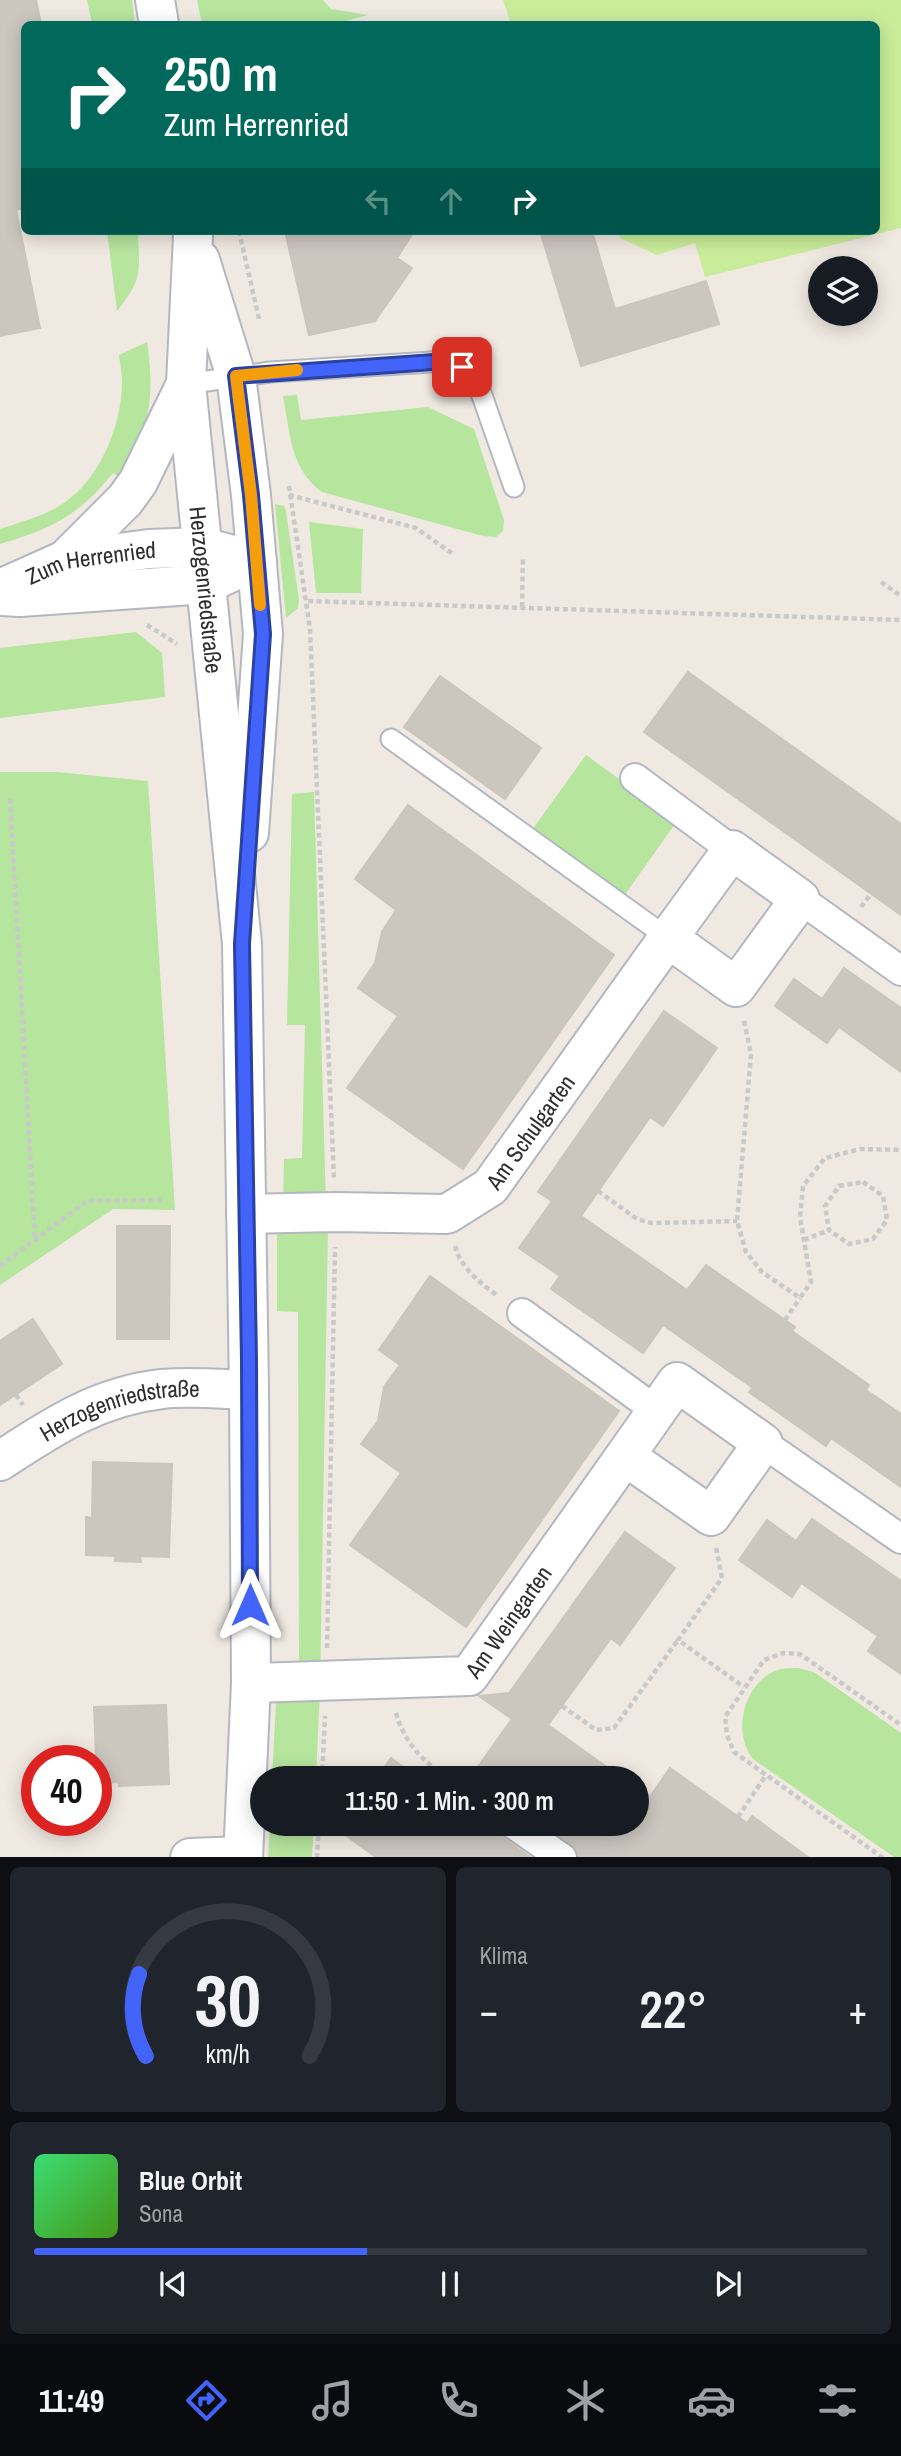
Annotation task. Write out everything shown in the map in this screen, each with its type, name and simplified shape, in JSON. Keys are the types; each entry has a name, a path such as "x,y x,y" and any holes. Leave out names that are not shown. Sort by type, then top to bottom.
{"street":[{"path":"155,0 158,21"},
{"name":"Herzogenriedstraße","path":"190,1857 243,1857 251,1684 242,944 263,634 251,495 236,376 192,235"},
{"name":"Herzogenriedstraße","path":"192,235 186,384 242,944"},
{"path":"65,560 125,500 138,482 186,384"},
{"name":"Zum Herrenried","path":"0,589 65,560 149,549 202,547 257,561"},
{"name":"Zum Herrenried","path":"0,596 20,597 206,584 257,561"},
{"path":"635,778 901,971"},
{"name":"Am Schulgarten","path":"447,1214 491,1187 732,850"},
{"path":"668,939 736,987 800,899"},
{"path":"246,1214 447,1214"},
{"path":"522,1313 657,1410"},
{"name":"Am Weingarten","path":"251,1684 469,1676 677,1382 901,1539"},
{"name":"Herzogenriedstraße","path":"0,1461 61,1421 110,1400 162,1389 249,1390"},
{"path":"625,1457 711,1516 763,1443"},
{"path":"531,1836 562,1857"}],"lane":[{"path":"186,384 236,376 448,361 462,367 479,387 514,487"},
{"path":"391,739 668,939"}],"path":[{"path":"240,235 261,330"},
{"path":"288,482 308,601 335,1212 327,1682 322,1766"},
{"path":"290,495 416,528 453,554"},
{"path":"522,607 523,556"},
{"path":"881,582 901,596"},
{"path":"308,601 901,620"},
{"path":"157,631 176,645"},
{"path":"10,799 35,1241"},
{"path":"736,987 751,1054 737,1221 747,1252 762,1272 800,1298"},
{"path":"785,1320 811,1282 800,1217 803,1186 825,1158 860,1149 901,1150"},
{"path":"863,1182 883,1196 887,1220 873,1240 849,1244 829,1230 825,1206 839,1186 863,1182"},
{"path":"598,1191 637,1219 652,1223 737,1221"},
{"path":"0,1266 87,1201 163,1200"},
{"path":"447,1214 457,1255 481,1284"},
{"path":"804,1240 829,1230"},
{"path":"562,1706 596,1730 614,1728 722,1578 711,1516"},
{"path":"678,1640 744,1687"},
{"path":"883,1857 734,1752 724,1717 764,1660 783,1653 800,1654 901,1725"},
{"path":"387,1681 401,1731 430,1766"},
{"path":"738,1816 766,1775"},
{"path":"317,1857 318,1836"}],"green space":[{"path":"87,0 132,0 135,21 91,21"},
{"path":"197,0 323,0 331,9 368,15 345,21 201,21"},
{"path":"503,0 901,0 901,228 880,233 880,21 510,21"},
{"path":"108,235 138,235 136,282 117,311"},
{"path":"619,235 873,235 705,277 695,243 657,255 620,238"},
{"path":"147,342 150,363 148,413 125,480 113,473 88,500 63,519 0,544 0,529 56,508 71,498 95,470 105,453 118,417 122,382 119,355"},
{"path":"297,395 301,420 428,407 474,429 504,520 503,531 496,537 483,536 322,492 303,472 293,449 283,396"},
{"path":"275,504 284,506 286,511 299,600 298,608 286,618"},
{"path":"309,522 363,529 361,593 316,593"},
{"path":"136,632 162,653 165,697 0,718 0,648"},
{"path":"586,755 677,821 624,896 532,830"},
{"path":"0,772 57,772 148,781 175,1210 113,1209 0,1285"},
{"path":"314,792 326,1204 283,1203 284,1159 302,1158 305,1025 287,1025 292,794"},
{"path":"277,1231 328,1231 317,1766 273,1766 278,1667 299,1667 298,1312 277,1311"},
{"path":"798,1668 814,1672 901,1733 901,1857 894,1857 753,1759 746,1748 742,1721 750,1694 768,1675 781,1669"},
{"path":"269,1836 313,1836 312,1857 268,1857"}],"building":[{"path":"0,0 36,0 40,21 21,21 21,209 16,210 40,328 0,336"},
{"path":"286,235 411,235 397,258 412,268 375,321 309,335"},
{"path":"541,235 593,235 615,309 706,281 719,324 581,366"},
{"path":"688,672 901,824 901,915 644,732"},
{"path":"440,676 541,748 505,799 404,727"},
{"path":"408,805 614,955 463,1169 347,1088 398,1016 358,988 375,963 382,932 396,910 355,879"},
{"path":"844,968 901,1008 901,1072 839,1027 827,1043 775,1006 794,979 822,999"},
{"path":"664,1011 717,1048 663,1126 650,1117 581,1216 687,1290 706,1265 795,1327 792,1331 869,1385 866,1390 901,1414 901,1487 831,1438 826,1446 749,1392 753,1388 663,1325 643,1353 551,1289 560,1276 519,1248 552,1201 538,1192"},
{"path":"117,1226 170,1226 169,1339 117,1339"},
{"path":"430,1276 619,1411 466,1627 350,1545 401,1473 361,1444 378,1421 384,1387 400,1365 379,1350"},
{"path":"33,1319 62,1364 0,1405 0,1341"},
{"path":"93,1462 172,1464 169,1557 140,1556 141,1562 115,1561 115,1556 86,1555 86,1517 92,1518"},
{"path":"812,1519 901,1581 901,1674 868,1651 878,1636 801,1583 792,1597 739,1560 767,1520 796,1541"},
{"path":"625,1532 675,1568 620,1645 611,1638 548,1725 605,1766 479,1766 512,1719 479,1696 509,1693"},
{"path":"166,1705 169,1784 119,1786 119,1782 112,1782 112,1745 96,1745 94,1707"},
{"path":"391,1758 402,1766 385,1766"},
{"path":"670,1768 747,1823 752,1816 808,1857 578,1857 572,1845 559,1836 649,1836 649,1798"},
{"path":"347,1836 500,1836 530,1857 376,1857"}],"slow traffic":[{"path":"260,605 251,495 236,376 297,370"}],"route":[{"path":"250,1605 242,944 263,634 251,495 236,376 448,361 462,367"}]}
